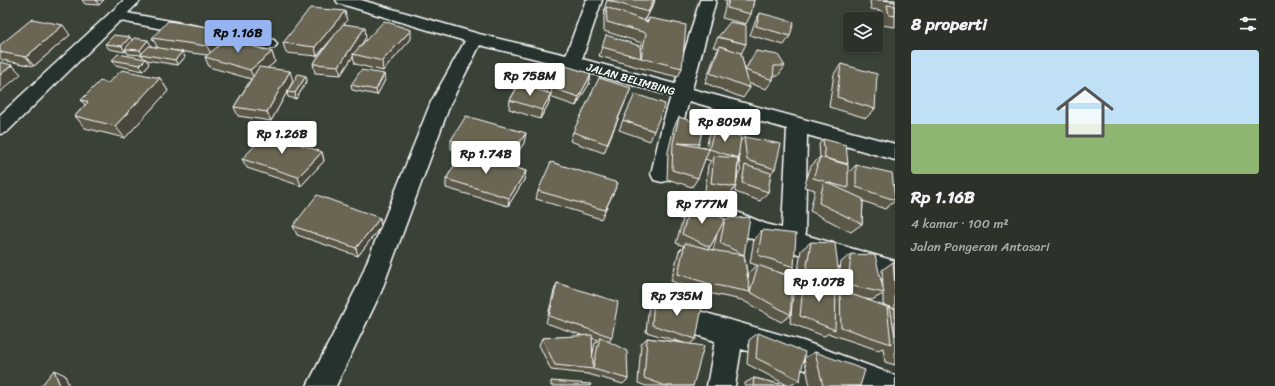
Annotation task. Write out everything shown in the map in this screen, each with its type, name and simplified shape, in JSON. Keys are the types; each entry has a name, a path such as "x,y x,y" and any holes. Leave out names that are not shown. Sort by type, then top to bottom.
{"street":[{"path":"0,128 133,0"},
{"name":"JALAN BELIMBING","path":"344,0 475,38 572,62 895,152"},
{"path":"572,62 594,0"},
{"path":"662,174 667,147 708,0"},
{"path":"116,16 268,44"},
{"path":"321,386 368,292 441,102 475,38"},
{"path":"793,242 797,125"},
{"path":"686,210 737,222 762,234 895,272"},
{"path":"699,324 803,355 886,386"},
{"path":"721,386 730,333"}],"building":[{"path":"607,0 654,0 648,12"},
{"path":"729,0 754,0 751,14 727,8"},
{"path":"883,0 895,0 895,2"},
{"path":"887,5 895,6 895,16 889,15"},
{"path":"606,7 648,22 649,18 686,25 682,68 641,58 646,33 607,22"},
{"path":"310,8 345,11 315,47 283,43"},
{"path":"760,13 794,22 790,36 756,26"},
{"path":"32,19 63,25 26,57 0,52 0,45"},
{"path":"168,21 221,29 207,46 152,38"},
{"path":"384,21 411,30 382,61 353,54"},
{"path":"730,22 746,25 746,44 718,37"},
{"path":"343,24 365,27 339,66 313,64"},
{"path":"114,35 130,37 122,46 105,44"},
{"path":"606,35 640,46 641,58 602,47"},
{"path":"134,38 148,40 140,50 125,49"},
{"path":"227,39 272,52 250,70 205,57"},
{"path":"149,46 182,52 175,60 141,54"},
{"path":"720,46 741,53 750,88 710,73"},
{"path":"756,51 778,55 785,66 774,66 773,80 745,70"},
{"path":"118,54 146,59 140,65 112,60"},
{"path":"0,62 12,65 0,75"},
{"path":"523,63 554,73 545,89 513,78"},
{"path":"841,64 877,74 875,109 837,97"},
{"path":"566,66 591,74 579,97 552,88"},
{"path":"259,67 290,71 267,112 234,107"},
{"path":"122,70 160,78 115,126 75,116 88,102 81,100 100,81 108,83"},
{"path":"361,70 384,74 376,90 351,85"},
{"path":"298,74 306,76 295,93 287,92"},
{"path":"599,78 631,88 607,144 573,132"},
{"path":"519,84 551,94 542,110 510,100"},
{"path":"635,94 665,104 654,131 623,120"},
{"path":"466,116 526,133 510,157 451,140"},
{"path":"679,117 704,125 699,144 678,143 709,149 698,178 672,170 673,143"},
{"path":"715,126 741,137 738,158 709,149"},
{"path":"267,133 322,152 298,177 242,159"},
{"path":"744,137 781,144 775,169 747,160"},
{"path":"823,139 846,145 848,164 825,158"},
{"path":"463,151 526,171 509,198 446,179"},
{"path":"714,156 738,158 736,187 711,183"},
{"path":"820,157 848,165 848,188 826,182 863,199 862,224 819,203 824,181 813,178"},
{"path":"551,162 618,183 605,210 538,191"},
{"path":"745,165 771,173 768,192 742,183"},
{"path":"856,165 892,173 895,200 856,187"},
{"path":"317,195 380,218 356,248 293,226"},
{"path":"691,203 725,219 710,247 682,234"},
{"path":"750,217 744,255 720,243 725,219"},
{"path":"762,230 796,234 794,267 758,255"},
{"path":"811,242 835,243 840,283 806,271"},
{"path":"685,243 717,251 744,255 750,292 710,284 678,274"},
{"path":"851,254 875,255 884,293 848,285"},
{"path":"893,262 895,262 895,287"},
{"path":"758,265 791,277 791,315 750,292"},
{"path":"804,276 836,288 835,330 800,316"},
{"path":"557,283 618,302 612,337 549,316"},
{"path":"840,290 887,307 891,344 841,327"},
{"path":"654,298 702,307 696,339 652,325"},
{"path":"890,307 895,309 895,336"},
{"path":"758,333 805,352 800,380 756,358"},
{"path":"592,335 593,368 600,337 627,351 628,379 593,369 555,365 542,338"},
{"path":"647,338 704,346 693,386 666,386 644,378"},
{"path":"815,352 865,370 860,386 823,386"},
{"path":"54,370 60,386 41,386"},
{"path":"754,378 788,386 753,386"},
{"path":"551,381 591,384 590,386 551,386"}]}
